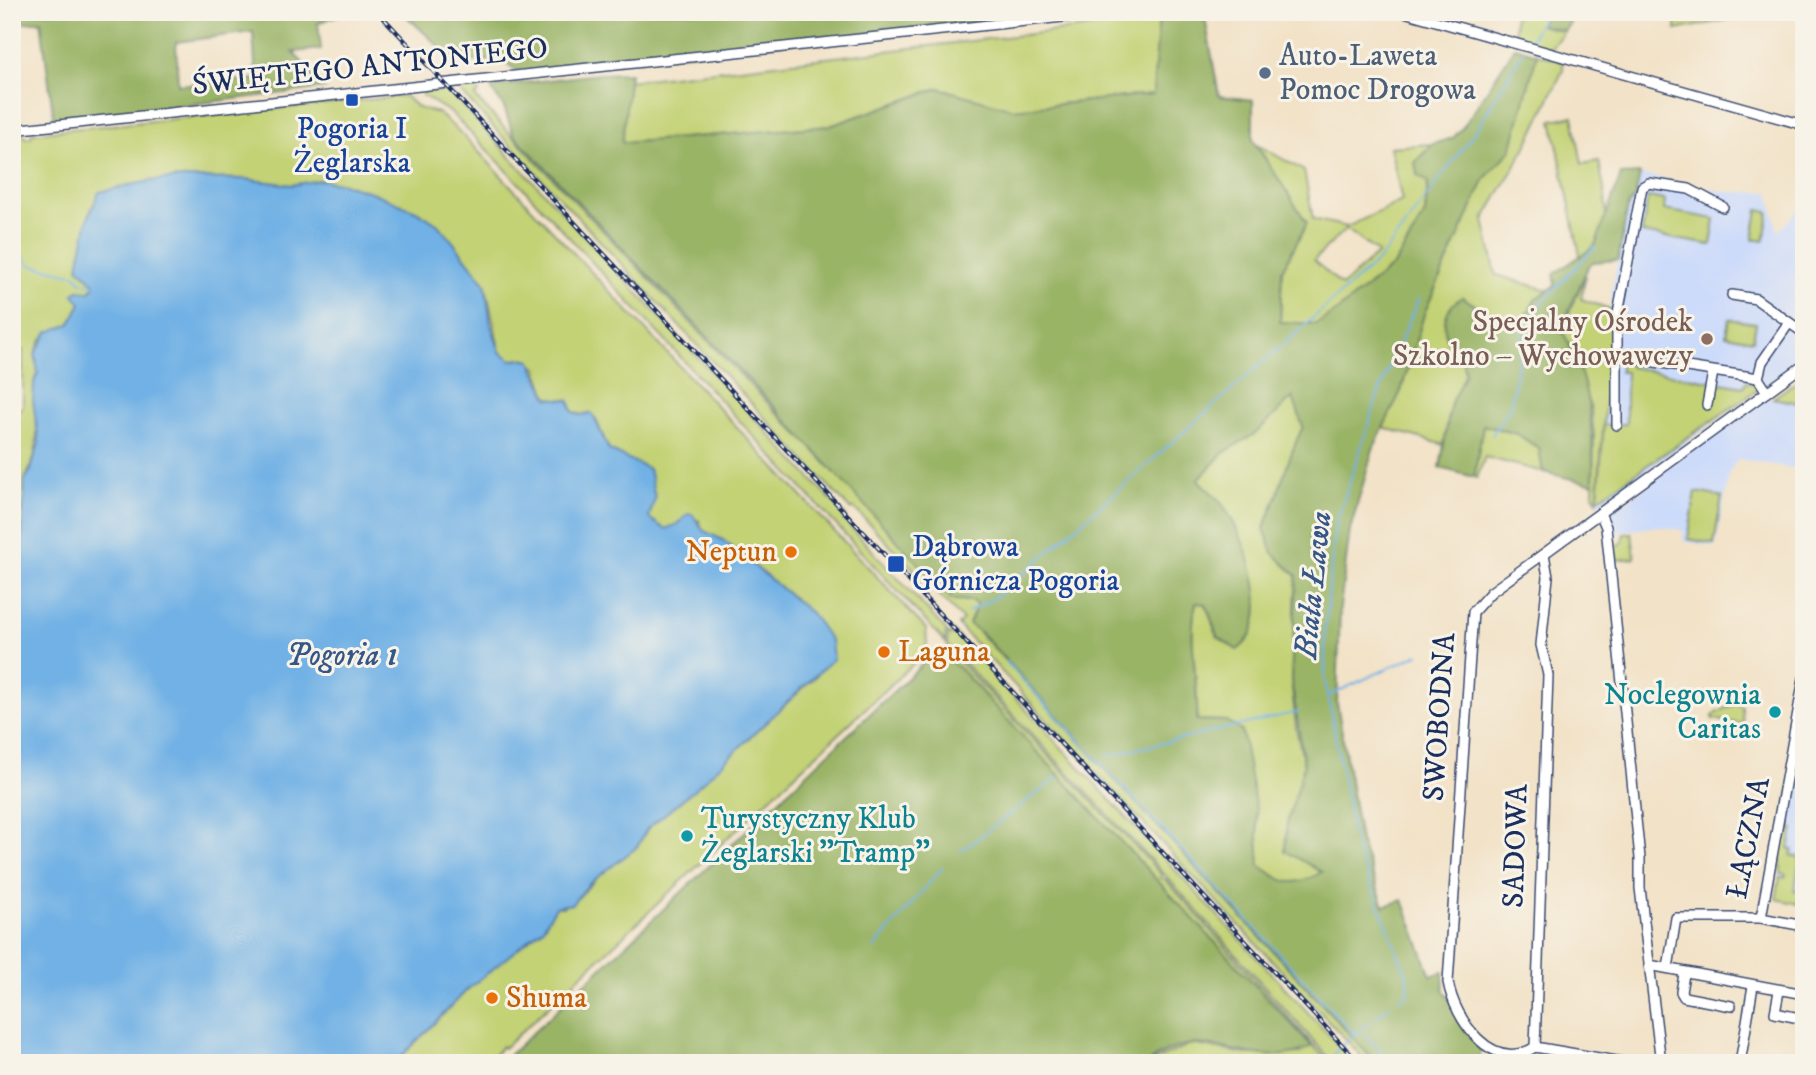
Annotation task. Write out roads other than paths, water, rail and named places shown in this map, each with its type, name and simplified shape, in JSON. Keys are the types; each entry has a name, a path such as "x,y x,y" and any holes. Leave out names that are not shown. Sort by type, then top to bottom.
{"street":[{"name":"ŚWIĘTEGO ANTONIEGO","path":"12,130 1109,12"},
{"path":"1404,12 1804,125"},
{"path":"1617,425 1617,319 1642,187 1649,183 1689,189 1723,206"},
{"path":"1732,295 1756,299 1804,333"},
{"path":"1767,392 1758,378 1762,362 1789,323"},
{"path":"1616,356 1758,378"},
{"name":"SWOBODNA","path":"1535,1047 1522,1054 1502,1055 1480,1041 1453,1000 1447,975 1472,617 1485,597 1804,365"},
{"path":"1707,405 1713,372"},
{"path":"1600,513 1606,527 1661,1063"},
{"name":"SADOWA","path":"1535,1047 1548,675 1541,645 1548,577 1544,554"},
{"name":"ŁĄCZNA","path":"1668,968 1676,918 1760,918 1804,678"},
{"path":"1760,918 1804,926"},
{"path":"1649,965 1684,974 1804,994"},
{"path":"1684,974 1681,992 1684,997 1731,1006"},
{"path":"1740,1063 1753,986"},
{"path":"1779,991 1776,1013 1804,1019"},
{"path":"1535,1047 1628,1063"}],"water":[{"name":"Pogoria 1","path":"180,178 244,179 292,185 319,180 340,183 371,192 418,212 437,224 485,283 491,324 500,352 512,360 530,359 548,398 569,400 573,412 580,415 592,413 609,450 649,469 655,498 649,518 665,529 692,514 704,531 723,540 811,613 831,641 833,659 695,789 647,829 637,847 589,884 572,904 556,907 542,929 469,988 395,1063 12,1063 12,573 21,560 25,479 31,470 39,443 33,401 34,382 38,374 35,354 48,332 70,324 81,303 74,294 78,290 89,292 96,285 78,267 88,218 99,192 150,181"}],"waterway":[{"path":"1529,42 1546,12"},
{"path":"968,612 998,596 1380,259 1477,129 1523,51"},
{"path":"12,243 30,265 77,275 81,282 96,285"},
{"path":"1492,435 1510,407 1526,320 1595,247"},
{"name":"Biała Ława","path":"1399,1000 1408,993 1408,979 1355,844 1325,679 1325,630 1335,527 1379,392 1419,298"},
{"path":"1328,696 1419,654"},
{"path":"1006,662 1354,1034"},
{"path":"1106,756 1298,712"},
{"path":"961,851 1058,777"},
{"path":"874,948 942,868"},
{"name":"Biała Ława","path":"1375,1017 1390,1006"},
{"name":"Biała Ława","path":"1333,1057 1337,1050 1369,1022"},
{"path":"1366,1036 1391,1063"}],"railway":[{"path":"378,12 1359,1063"}],"place":[{"name":"Auto-Laweta Pomoc Drogowa","path":"1265,73"},
{"name":"Pogoria I Żeglarska","path":"352,100"},
{"name":"Specjalny Ośrodek Szkolno – Wychowawczy","path":"1707,339"},
{"name":"Neptun","path":"791,552"},
{"name":"Dąbrowa Górnicza Pogoria","path":"896,564"},
{"name":"Laguna","path":"884,652"},
{"name":"Noclegownia Caritas","path":"1775,712"},
{"name":"Turystyczny Klub Żeglarski \"Tramp\"","path":"687,836"},
{"name":"Shuma","path":"492,998"}]}
